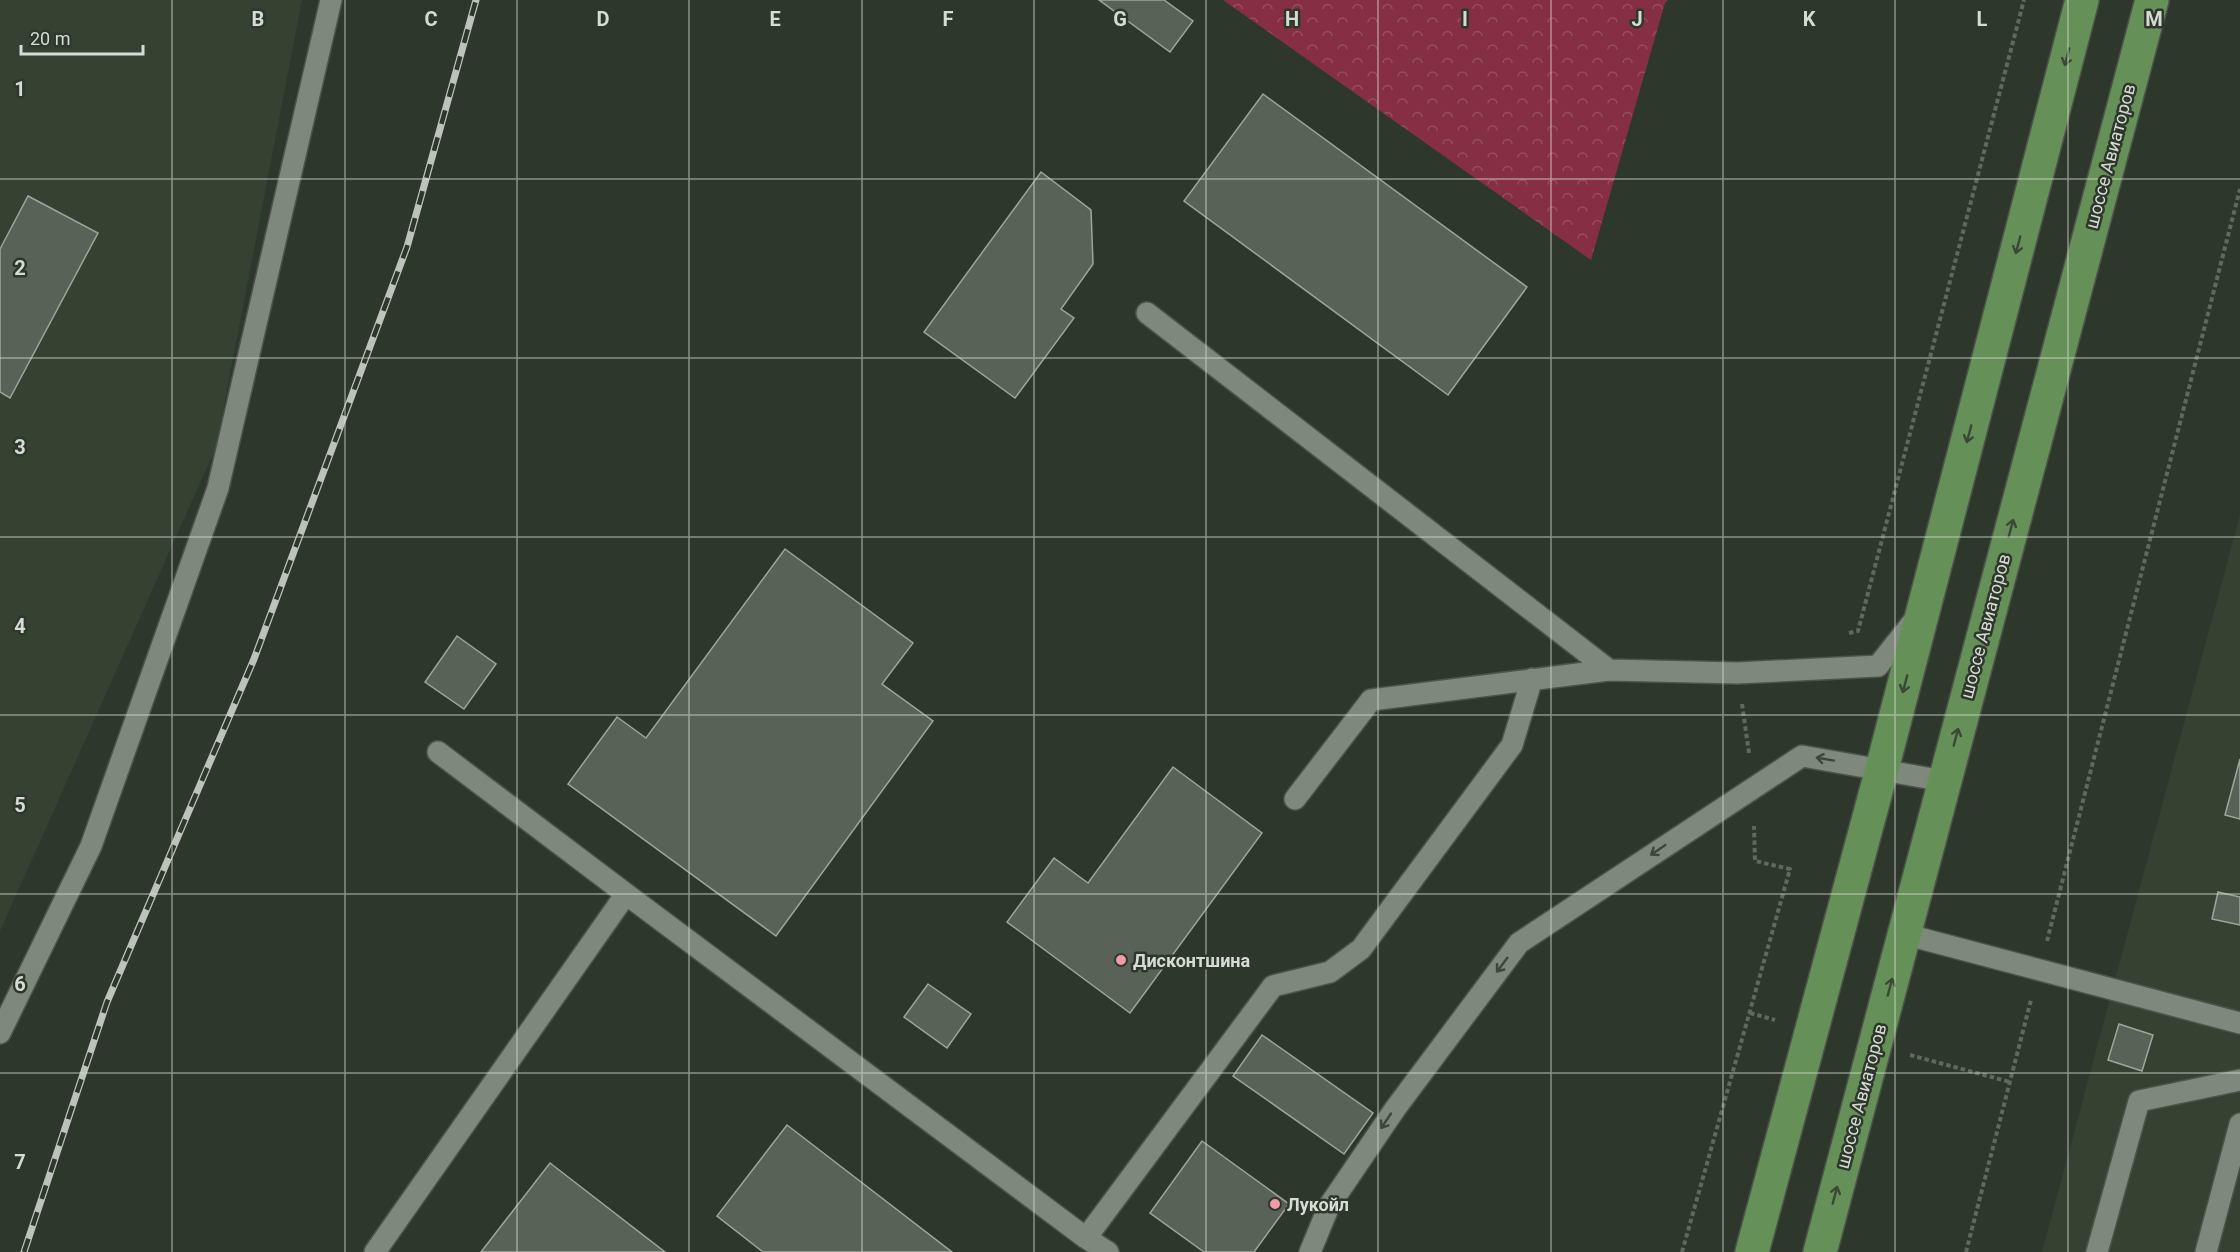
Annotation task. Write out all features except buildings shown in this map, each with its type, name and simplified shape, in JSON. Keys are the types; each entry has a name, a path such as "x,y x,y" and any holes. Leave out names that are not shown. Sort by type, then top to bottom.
{"main road":[{"path":"1752,1252 1882,769 2082,0"},
{"name":"шоссе Авиаторов","path":"1820,1252 2152,0"}],"lane":[{"path":"0,1033 91,846 218,488 331,0"},
{"path":"1147,313 1609,670"},
{"path":"1295,799 1371,700 1609,670 1737,673 1878,666 1924,609"},
{"path":"1086,1238 1273,986 1330,972 1361,949 1512,745 1532,679"},
{"path":"438,752 1086,1238 1108,1252"},
{"path":"1310,1252 1329,1206 1395,1109 1519,943 1802,756 1944,781"},
{"path":"375,1252 626,894"},
{"path":"1904,934 2240,1023"},
{"path":"2097,1252 2139,1101 2240,1080"},
{"path":"2206,1252 2240,1124"}],"path":[{"path":"1847,634 1858,631 2024,0"},
{"path":"1966,1252 2240,189"},
{"path":"1683,1252 1790,869 1755,861 1754,787 1737,673"}],"shaded area":[{"path":"0,0 302,0 216,447 0,931"},
{"path":"2240,515 2240,1252 2042,1252"}],"green space":[{"path":"1223,0 1668,0 1665,3 1591,260"}],"railway":[{"path":"24,1252 107,1002 254,659 407,247 476,0"}],"place":[{"name":"Дисконтшина","path":"1121,960"},
{"name":"Лукойл","path":"1275,1204"}]}
